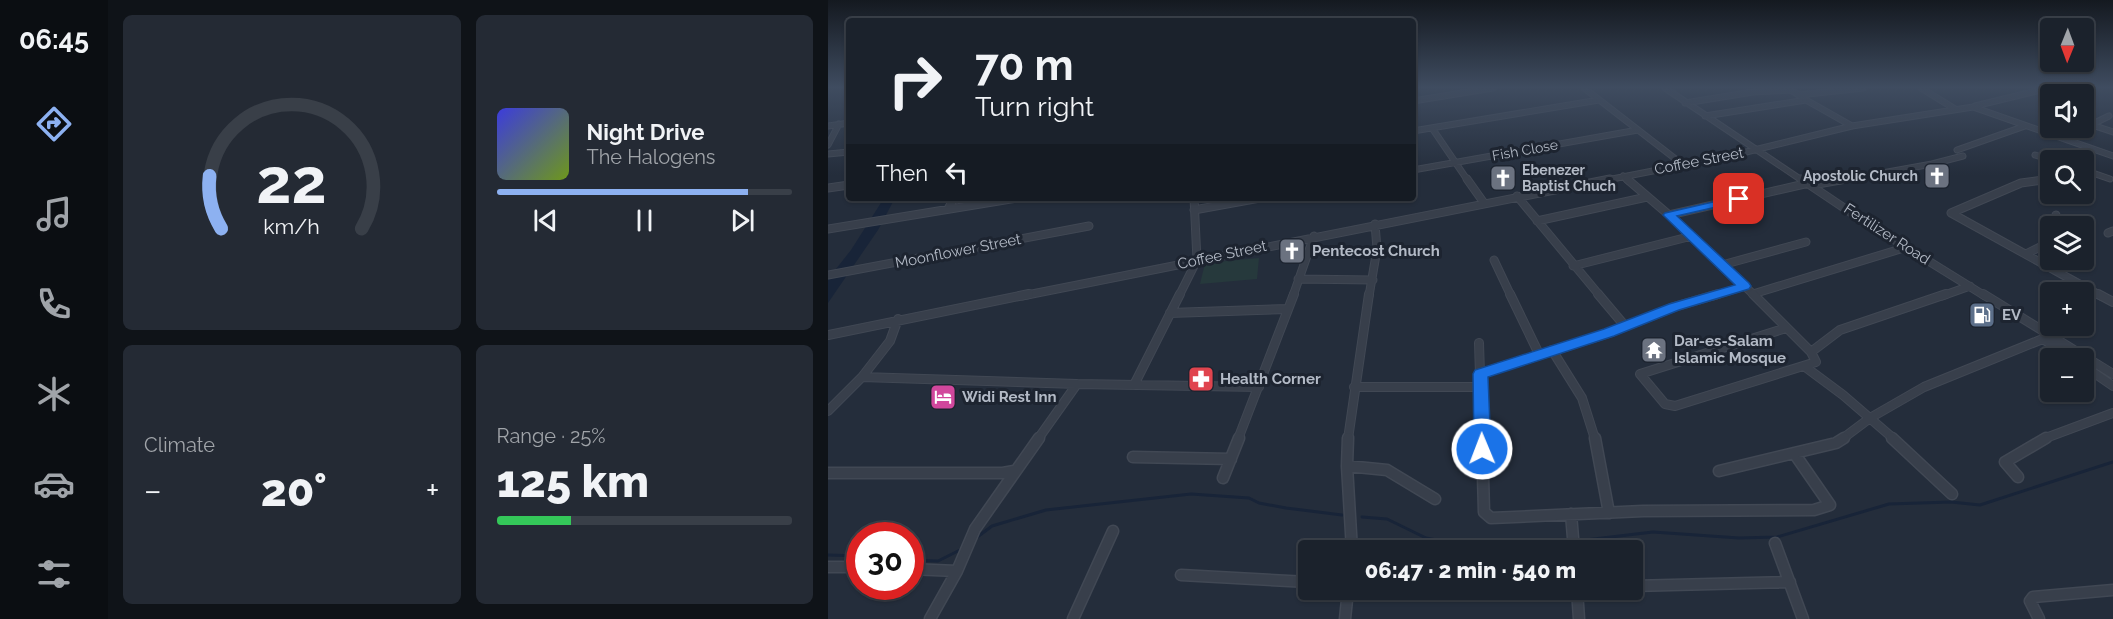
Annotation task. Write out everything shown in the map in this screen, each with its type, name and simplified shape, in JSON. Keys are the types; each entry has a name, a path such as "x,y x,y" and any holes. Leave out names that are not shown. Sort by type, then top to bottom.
{"street":[{"path":"1416,131 1498,117"},
{"path":"1622,117 1682,164"},
{"name":"Fertilizer Road","path":"1706,117 2047,337 2113,374"},
{"path":"1836,117 1852,126"},
{"name":"Coffee Street","path":"828,335 898,319 1757,149 1852,126 1907,117"},
{"path":"2001,117 2040,131"},
{"path":"2094,124 2107,117"},
{"path":"828,126 846,123"},
{"path":"828,145 839,124"},
{"path":"1957,150 2025,126"},
{"path":"2094,126 2113,132"},
{"path":"1432,128 1484,202"},
{"name":"Fish Close","path":"1416,169 1638,129"},
{"path":"2064,138 2113,156"},
{"path":"828,154 846,152"},
{"path":"2034,154 2040,156"},
{"path":"1669,215 1810,184 1932,164 1963,156"},
{"path":"2094,173 2112,180"},
{"path":"1623,176 1669,215 1754,294 1811,352 1816,362 1675,406 1665,404 1640,374 1786,328"},
{"path":"2040,180 2021,183 1951,213 2113,302"},
{"path":"828,188 846,185"},
{"path":"1516,196 1625,326"},
{"path":"1537,221 1647,197"},
{"path":"948,209 952,201"},
{"path":"828,229 998,201"},
{"path":"1135,383 1197,260 1194,201"},
{"path":"1194,210 1244,201"},
{"path":"1351,540 1347,466 1354,387 1378,239 1375,224"},
{"name":"Moonflower Street","path":"828,275 1089,226"},
{"path":"1224,478 1275,351 1314,236"},
{"path":"1573,266 1692,236"},
{"path":"1722,265 1806,242"},
{"path":"1754,294 1906,247"},
{"path":"2026,254 2040,247"},
{"path":"1494,260 1539,354"},
{"path":"1298,279 1373,280"},
{"path":"1481,374 1625,326 1674,307 1745,286"},
{"path":"1811,352 1840,330 1970,286"},
{"path":"1170,313 1288,309"},
{"path":"828,411 883,352 898,319"},
{"path":"1719,471 1836,443 1870,418 1924,387 2047,337 2060,348"},
{"path":"1479,343 1486,516 1491,518 1609,513 1814,510 1830,505 1794,453"},
{"path":"1552,350 1570,376 1587,411 1594,433 1609,513"},
{"path":"1804,366 1870,418 1952,494"},
{"path":"2094,373 2113,386"},
{"path":"862,377 1259,387"},
{"path":"930,619 957,571 975,529 1077,384"},
{"path":"1354,387 1481,387"},
{"path":"2018,477 2005,462 2010,458 2031,445 2113,413"},
{"path":"1133,457 1231,459"},
{"path":"1347,466 1387,470 1435,500"},
{"path":"828,473 1003,473 1014,471"},
{"path":"1571,514 1573,540"},
{"path":"1073,619 1113,531"},
{"path":"1775,543 1803,619"},
{"path":"828,567 846,567"},
{"path":"924,570 957,571"},
{"path":"1181,575 1298,581"},
{"path":"1643,586 1790,582"},
{"path":"2039,619 2031,606 2033,597 2113,590"},
{"path":"1345,619 1347,600"},
{"path":"1578,600 1579,619"}],"shaded area":[{"path":"1259,258 1257,279 1200,284 1205,263"}],"water":[{"path":"882,201 893,201 878,230 828,303 828,279 851,250"}],"waterway":[{"path":"1585,540 1653,532 1739,538 1777,537 1889,504 1951,502 1980,505 2113,462"},
{"path":"976,538 992,526 1046,510 1191,494 1249,498 1259,503 1286,508 1342,515"},
{"path":"1362,517 1387,519 1426,538 1436,540"},
{"path":"924,560 938,561 962,549"},
{"path":"828,555 846,556"}],"place":[{"name":"Apostolic Church","path":"1937,176"},
{"name":"Ebenezer Baptist Chuch","path":"1503,178"},
{"name":"Pentecost Church","path":"1292,251"},
{"name":"EV","path":"1982,315"},
{"name":"Dar-es-Salam Islamic Mosque","path":"1654,350"},
{"name":"Health Corner","path":"1201,379"},
{"name":"Widi Rest Inn","path":"943,397"}],"route":[{"path":"1482,449 1481,374 1609,333 1674,307 1745,286 1669,215 1739,199"}]}
